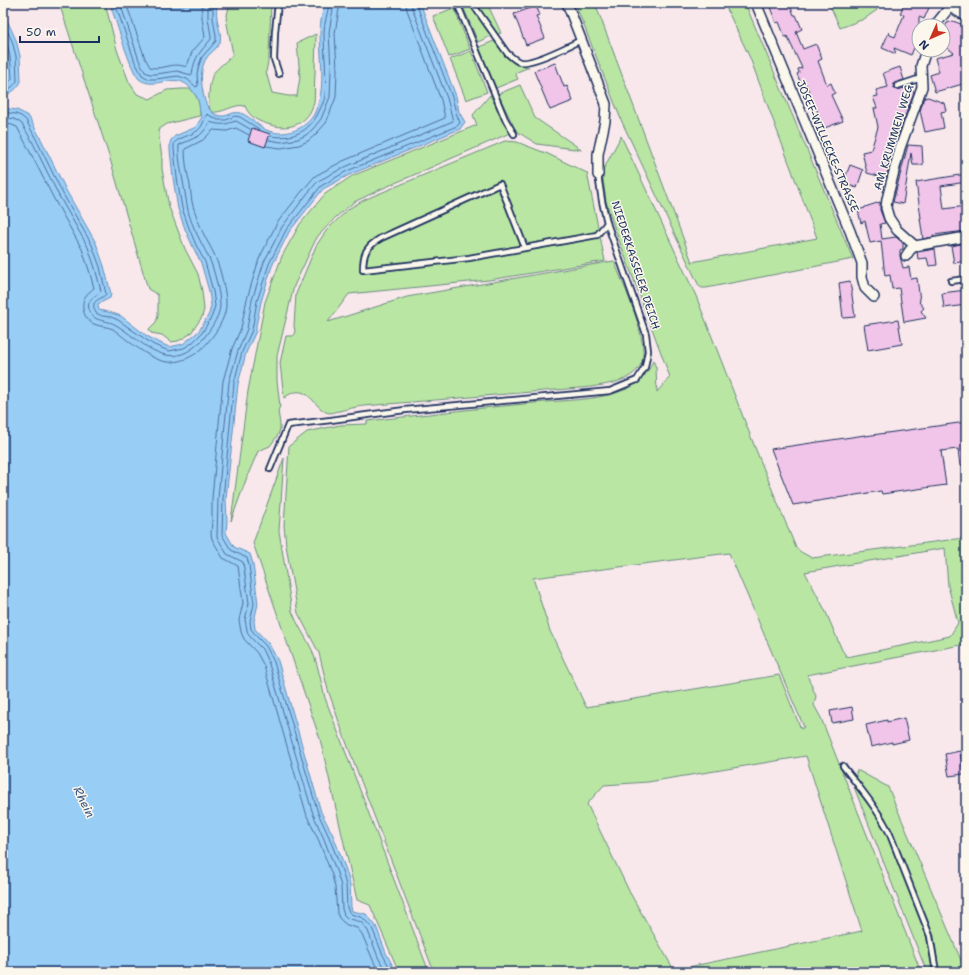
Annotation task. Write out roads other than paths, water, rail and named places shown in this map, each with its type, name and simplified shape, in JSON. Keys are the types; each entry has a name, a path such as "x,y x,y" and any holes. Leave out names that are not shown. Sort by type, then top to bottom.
{"street":[{"name":"NIEDERKASSELER DEICH","path":"567,3 606,104 605,121 598,154 598,176"},
{"name":"JOSEF-WILLECKE-STRASSE","path":"756,3 850,231 862,263 862,277 865,288 874,298"},
{"path":"941,18 951,5 966,16"},
{"name":"AM KRUMMEN WEG","path":"915,246 897,230 889,218 886,208 900,148 922,87 920,66 923,58"},
{"path":"906,256 915,246 966,237"}],"lane":[{"path":"278,3 274,59 279,74"},
{"path":"457,3 506,119 514,134"},
{"path":"472,3 507,53 514,59 521,62 535,60 581,40"},
{"path":"897,86 921,78"},
{"name":"NIEDERKASSELER DEICH","path":"270,469 288,425 367,414 610,391 637,380 645,367 648,351 646,334 607,223 598,176"},
{"path":"524,248 500,184 373,243 366,250 363,259 363,270 469,258 597,235 607,223"},
{"path":"951,281 966,279"},
{"path":"843,766 884,820 930,936 936,972"}],"water":[{"name":"Rhein","path":"111,3 217,3 220,42 205,60 202,70 202,87 206,104 213,113 217,115 224,116 234,113 241,113 266,130 275,133 282,133 300,128 306,124 314,114 318,104 322,84 320,29 325,3 420,3 456,96 459,112 465,122 460,129 349,175 323,189 289,232 272,266 261,302 256,331 246,353 238,384 226,499 226,533 234,547 250,554 253,564 258,604 254,621 255,629 269,644 278,661 321,812 333,835 346,870 350,884 352,911 366,914 376,926 386,953 396,972 3,972 3,108 17,110 29,117 67,192 96,243 111,294 110,298 98,304 99,310 121,316 147,336 169,347 183,344 199,331 209,314 211,306 209,291 201,263 185,229 178,209 170,150 171,140 175,136 194,128 202,117 198,102 196,96 188,85 179,81 150,83 139,79 128,57 111,7"},
{"path":"3,11 16,40 20,56 21,81 14,90 3,96"}]}
